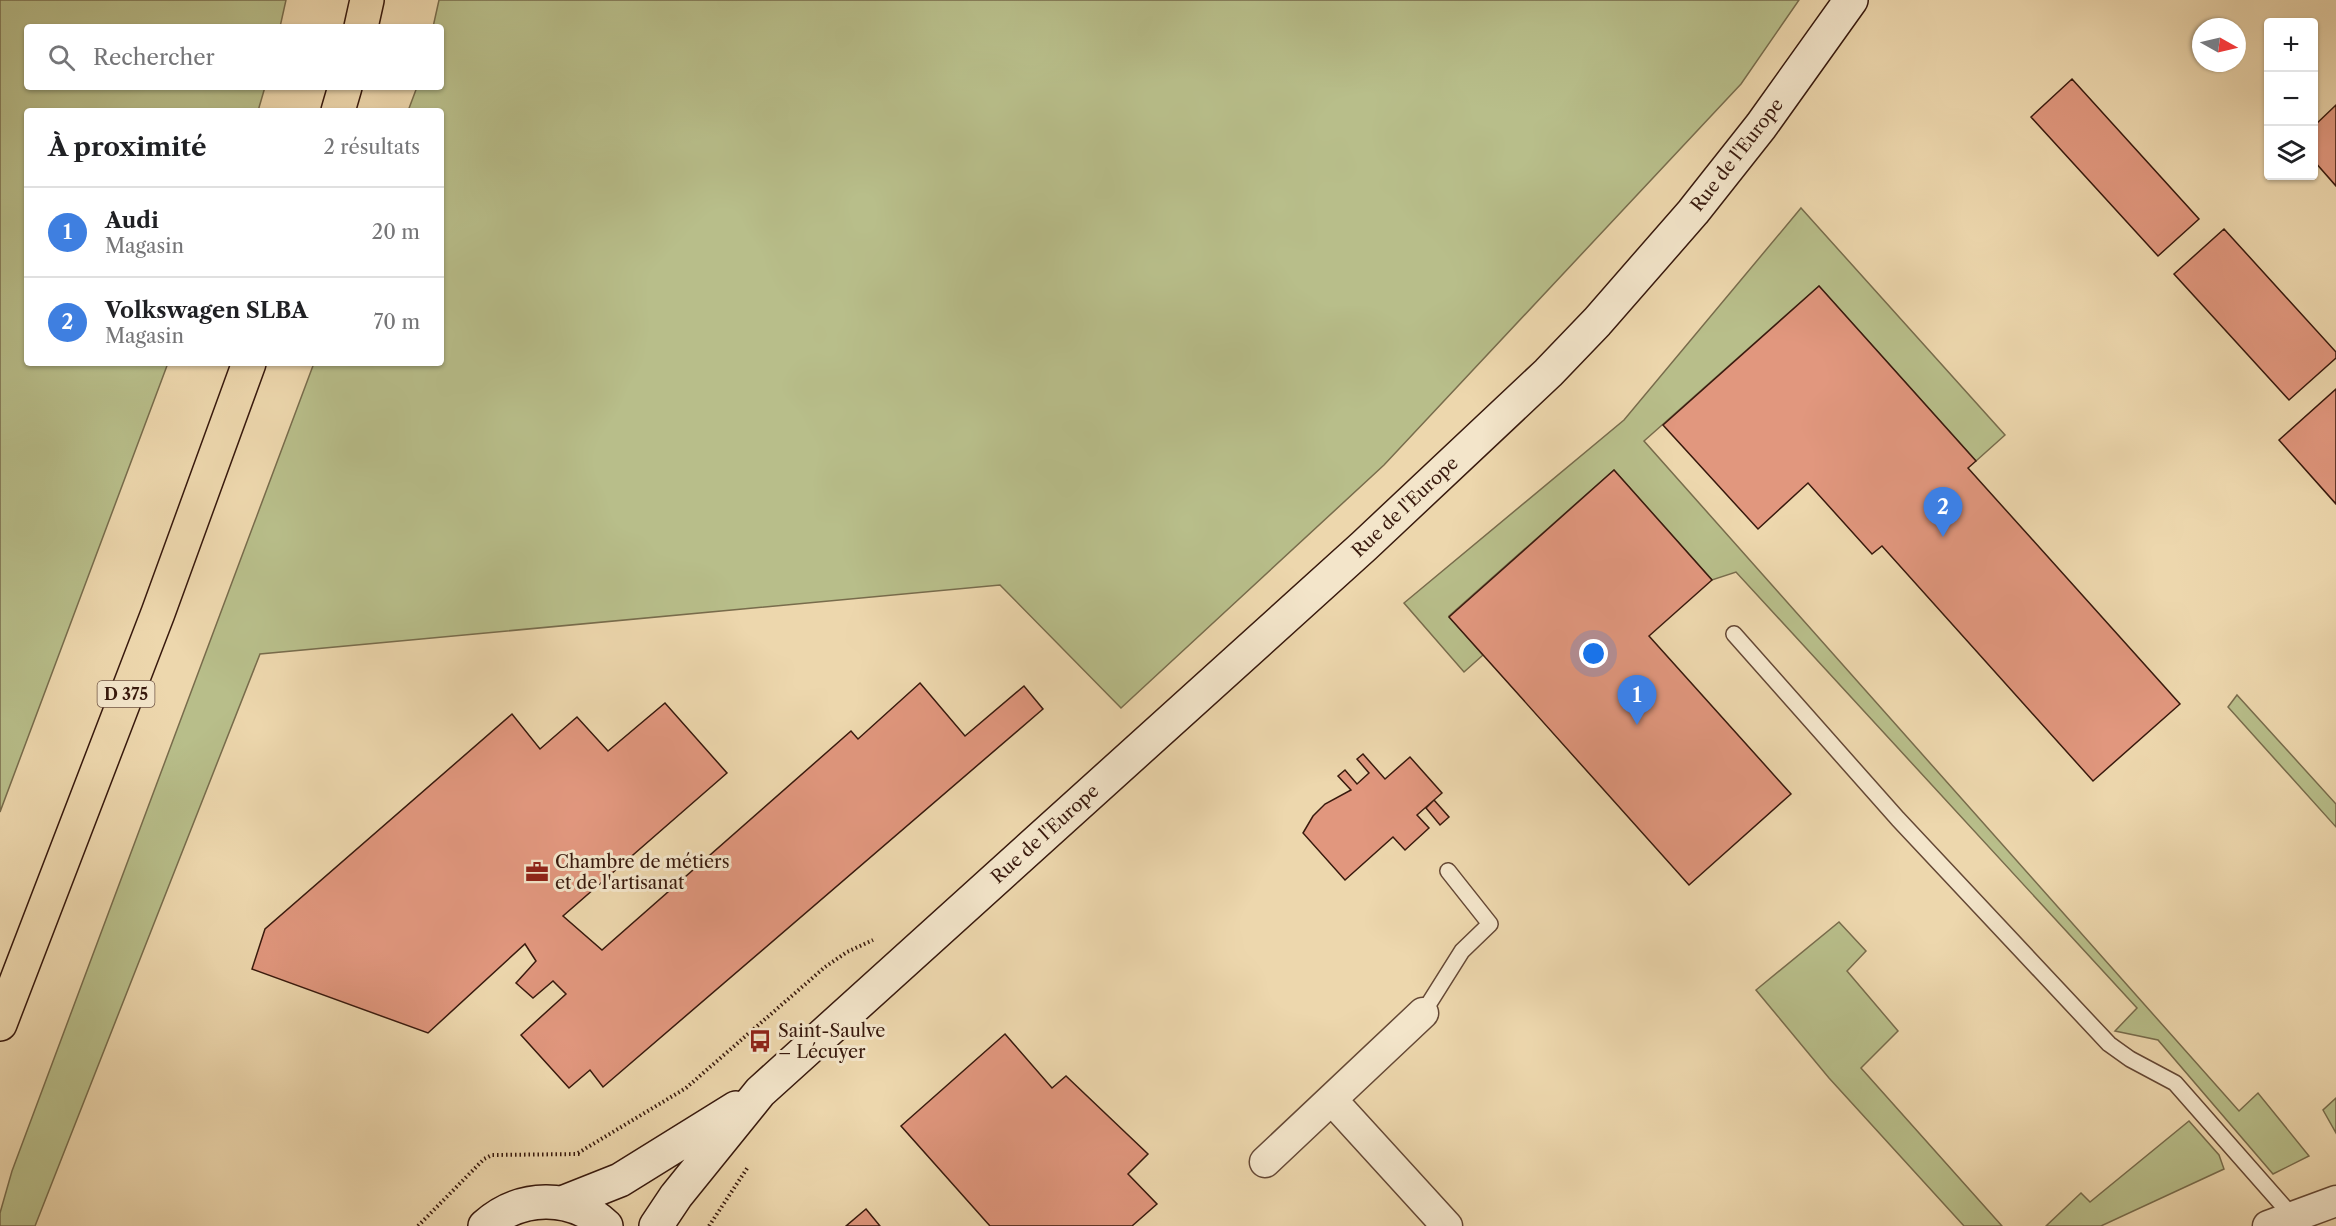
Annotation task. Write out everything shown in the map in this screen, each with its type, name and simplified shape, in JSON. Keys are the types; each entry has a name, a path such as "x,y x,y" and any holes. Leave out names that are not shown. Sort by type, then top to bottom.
{"main road":[{"path":"362,24 367,0"},
{"path":"339,108 344,90"},
{"name":"D 375","path":"0,1024 158,613 248,366"}],"street":[{"name":"Rue de l'Europe","path":"760,1092 1364,546 1564,357 1647,267 1693,212 1761,126 1851,0"},
{"path":"1265,1162 1423,1013"},
{"path":"485,1226 497,1216 521,1205 562,1203 620,1180 760,1092"},
{"path":"656,1226 676,1196 760,1092"},
{"path":"1332,1100 1447,1226"},
{"path":"2281,1221 2336,1201"},
{"path":"562,1203 587,1212 606,1226"}],"lane":[{"path":"1734,634 1898,819 2109,1044 2175,1083 2281,1221"},
{"path":"1423,1013 1462,951 1490,924 1448,871"}],"path":[{"path":"578,1154 686,1088 804,984 847,952 873,940 894,935 933,934"}],"green space":[{"path":"0,0 286,0 281,24 24,24 24,90 264,90 259,108 24,108 24,366 167,366 0,812"},
{"path":"439,0 1799,0 1741,84 1384,465 1121,708 1000,585 260,654 35,1226 0,1226 0,1213 12,1171 313,366 444,366 444,108 409,108 416,90 444,90 444,24 434,24"},
{"path":"1801,208 2005,435 1976,461 1819,286 1644,441 2239,1111 2258,1093 2309,1156 2273,1174 2158,1040 2115,1031 2137,1008 1736,572 1712,580 1614,470 1449,616 1483,655 1464,672 1404,603 1624,420"},
{"path":"2237,695 2336,804 2336,827 2228,707"},
{"path":"1839,922 1866,951 1847,971 1898,1031 1861,1068 2002,1226 1964,1226 1829,1078 1756,990"},
{"path":"2336,1098 2336,1133 2323,1110"},
{"path":"2189,1121 2219,1155 2224,1169 2101,1226 2046,1226 2081,1193 2090,1202"}],"building":[{"path":"2072,79 2199,219 2158,256 2031,117"},
{"path":"2336,105 2336,186 2318,166 2318,122"},
{"path":"2224,229 2336,352 2336,358 2289,400 2174,274"},
{"path":"1819,286 1976,461 1968,468 2180,704 2093,781 1882,546 1872,554 1808,483 1758,529 1663,425"},
{"path":"2336,389 2336,504 2279,440"},
{"path":"1614,470 1712,580 1649,636 1791,794 1689,885 1449,617"},
{"path":"920,683 965,736 1024,686 1043,709 603,1087 590,1070 569,1088 521,1035 566,994 553,981 533,998 516,983 536,961 525,944 428,1033 252,969 265,929 512,714 540,749 577,717 608,751 665,703 727,773 563,916 602,950 851,731 858,739"},
{"path":"1363,754 1385,779 1410,757 1442,793 1417,815 1429,828 1405,850 1393,837 1345,880 1303,833 1313,816 1325,804 1351,790 1338,776 1345,770 1357,784 1369,773 1357,759"},
{"path":"1434,800 1449,817 1440,825 1426,808"},
{"path":"1005,1034 1052,1088 1066,1076 1148,1154 1128,1174 1157,1204 1132,1226 990,1226 901,1126"},
{"path":"866,1209 880,1226 846,1226"}],"place":[{"name":"Volkswagen SLBA","path":"1943,537"},
{"name":"Audi","path":"1637,725"},
{"name":"Chambre de métiers et de l'artisanat","path":"537,872"},
{"name":"Saint-Saulve – Lécuyer","path":"760,1041"}]}
